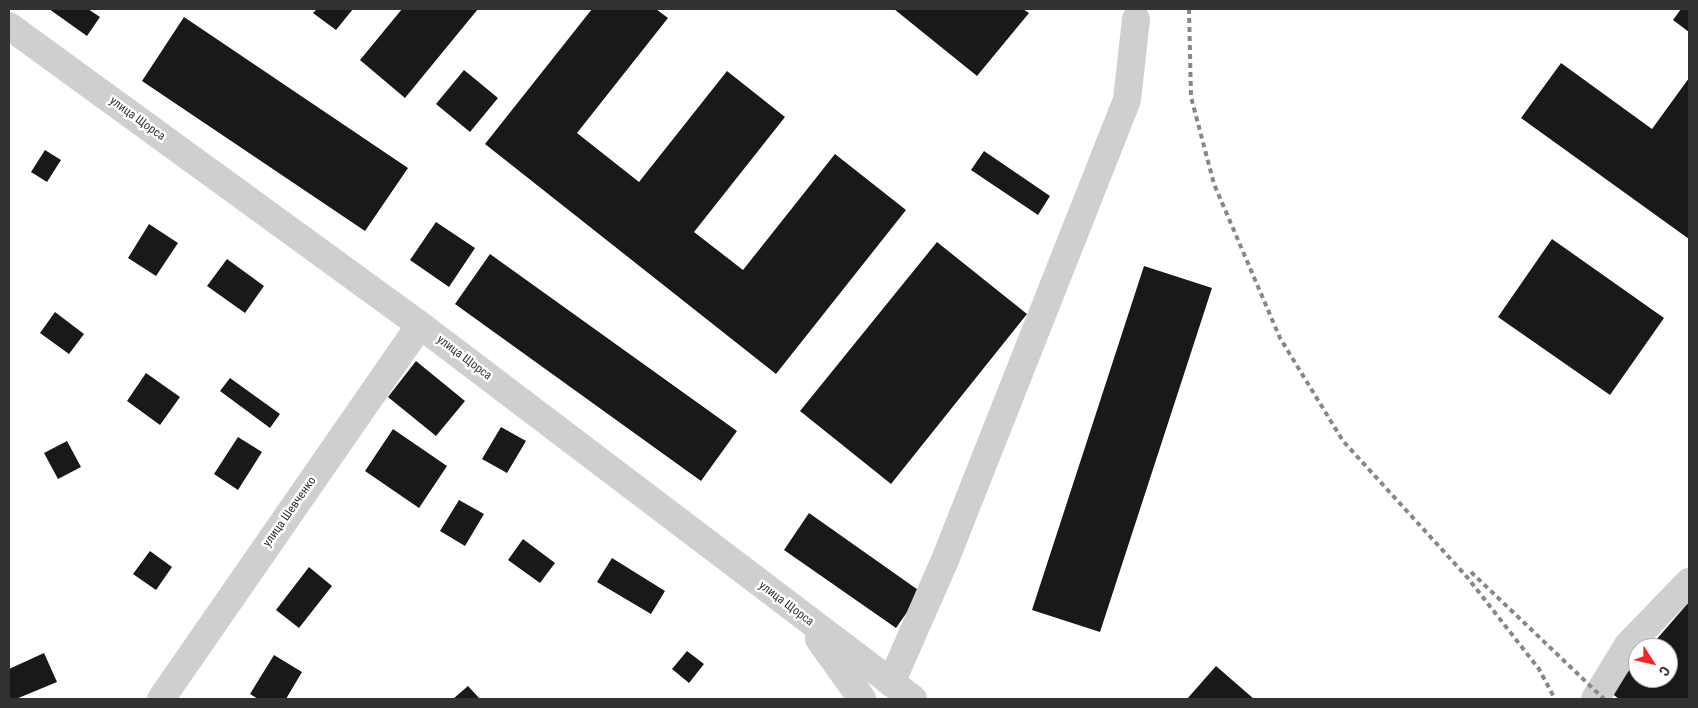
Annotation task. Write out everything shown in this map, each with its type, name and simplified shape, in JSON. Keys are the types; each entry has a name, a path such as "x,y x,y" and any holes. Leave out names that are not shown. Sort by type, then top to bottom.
{"street":[{"path":"891,683 944,560 1127,100 1136,19"},
{"name":"улица Щорса","path":"9,26 420,324 913,699"},
{"name":"улица Шевченко","path":"161,699 420,324"},
{"path":"1595,699 1628,645 1689,582"},
{"path":"804,617 862,699"}],"building":[{"path":"49,9 88,9 100,17 87,36"},
{"path":"317,9 353,9 336,30 313,13"},
{"path":"402,9 478,9 405,98 360,60"},
{"path":"592,9 656,9 668,18 577,133 639,182 727,71 785,117 694,232 743,270 835,154 906,210 776,374 485,144"},
{"path":"894,9 1023,9 1029,13 977,76"},
{"path":"1681,9 1689,9 1689,32 1673,20"},
{"path":"184,17 408,168 365,231 142,81"},
{"path":"1561,63 1652,129 1689,78 1689,239 1521,118"},
{"path":"464,70 498,98 470,132 436,104"},
{"path":"45,150 61,160 47,182 31,172"},
{"path":"984,151 1050,196 1038,215 971,170"},
{"path":"436,222 475,248 449,287 410,260"},
{"path":"149,224 178,243 156,276 128,258"},
{"path":"1552,239 1664,318 1610,395 1498,317"},
{"path":"937,242 1027,314 891,484 800,411"},
{"path":"490,254 737,431 701,481 455,304"},
{"path":"227,259 264,286 245,313 207,286"},
{"path":"1144,266 1212,288 1100,632 1032,610"},
{"path":"55,312 84,334 69,354 40,333"},
{"path":"416,361 465,401 436,436 388,397"},
{"path":"146,373 180,397 160,425 127,401"},
{"path":"230,378 280,414 270,428 220,391"},
{"path":"501,427 526,441 507,473 482,459"},
{"path":"393,429 447,466 419,508 365,471"},
{"path":"238,437 262,452 238,490 214,474"},
{"path":"67,441 81,467 58,479 44,453"},
{"path":"459,500 484,514 465,546 440,531"},
{"path":"809,513 921,592 896,628 784,550"},
{"path":"523,539 555,563 540,583 508,560"},
{"path":"150,551 172,567 156,590 133,574"},
{"path":"612,558 665,591 651,614 597,582"},
{"path":"309,567 332,586 299,628 276,610"},
{"path":"1689,602 1689,699 1619,699 1610,692 1628,671 1628,688 1678,688 1678,638 1658,638"},
{"path":"687,651 704,664 689,683 672,669"},
{"path":"44,653 57,682 16,699 10,699 9,669"},
{"path":"274,655 302,672 286,699 258,699 250,694"},
{"path":"1216,666 1254,699 1187,699"},
{"path":"468,686 480,699 453,699"}],"railway":[{"path":"1189,9 1191,97 1214,184 1280,338 1343,441 1467,577 1539,669 1555,699"},
{"path":"1471,572 1604,699"}]}
